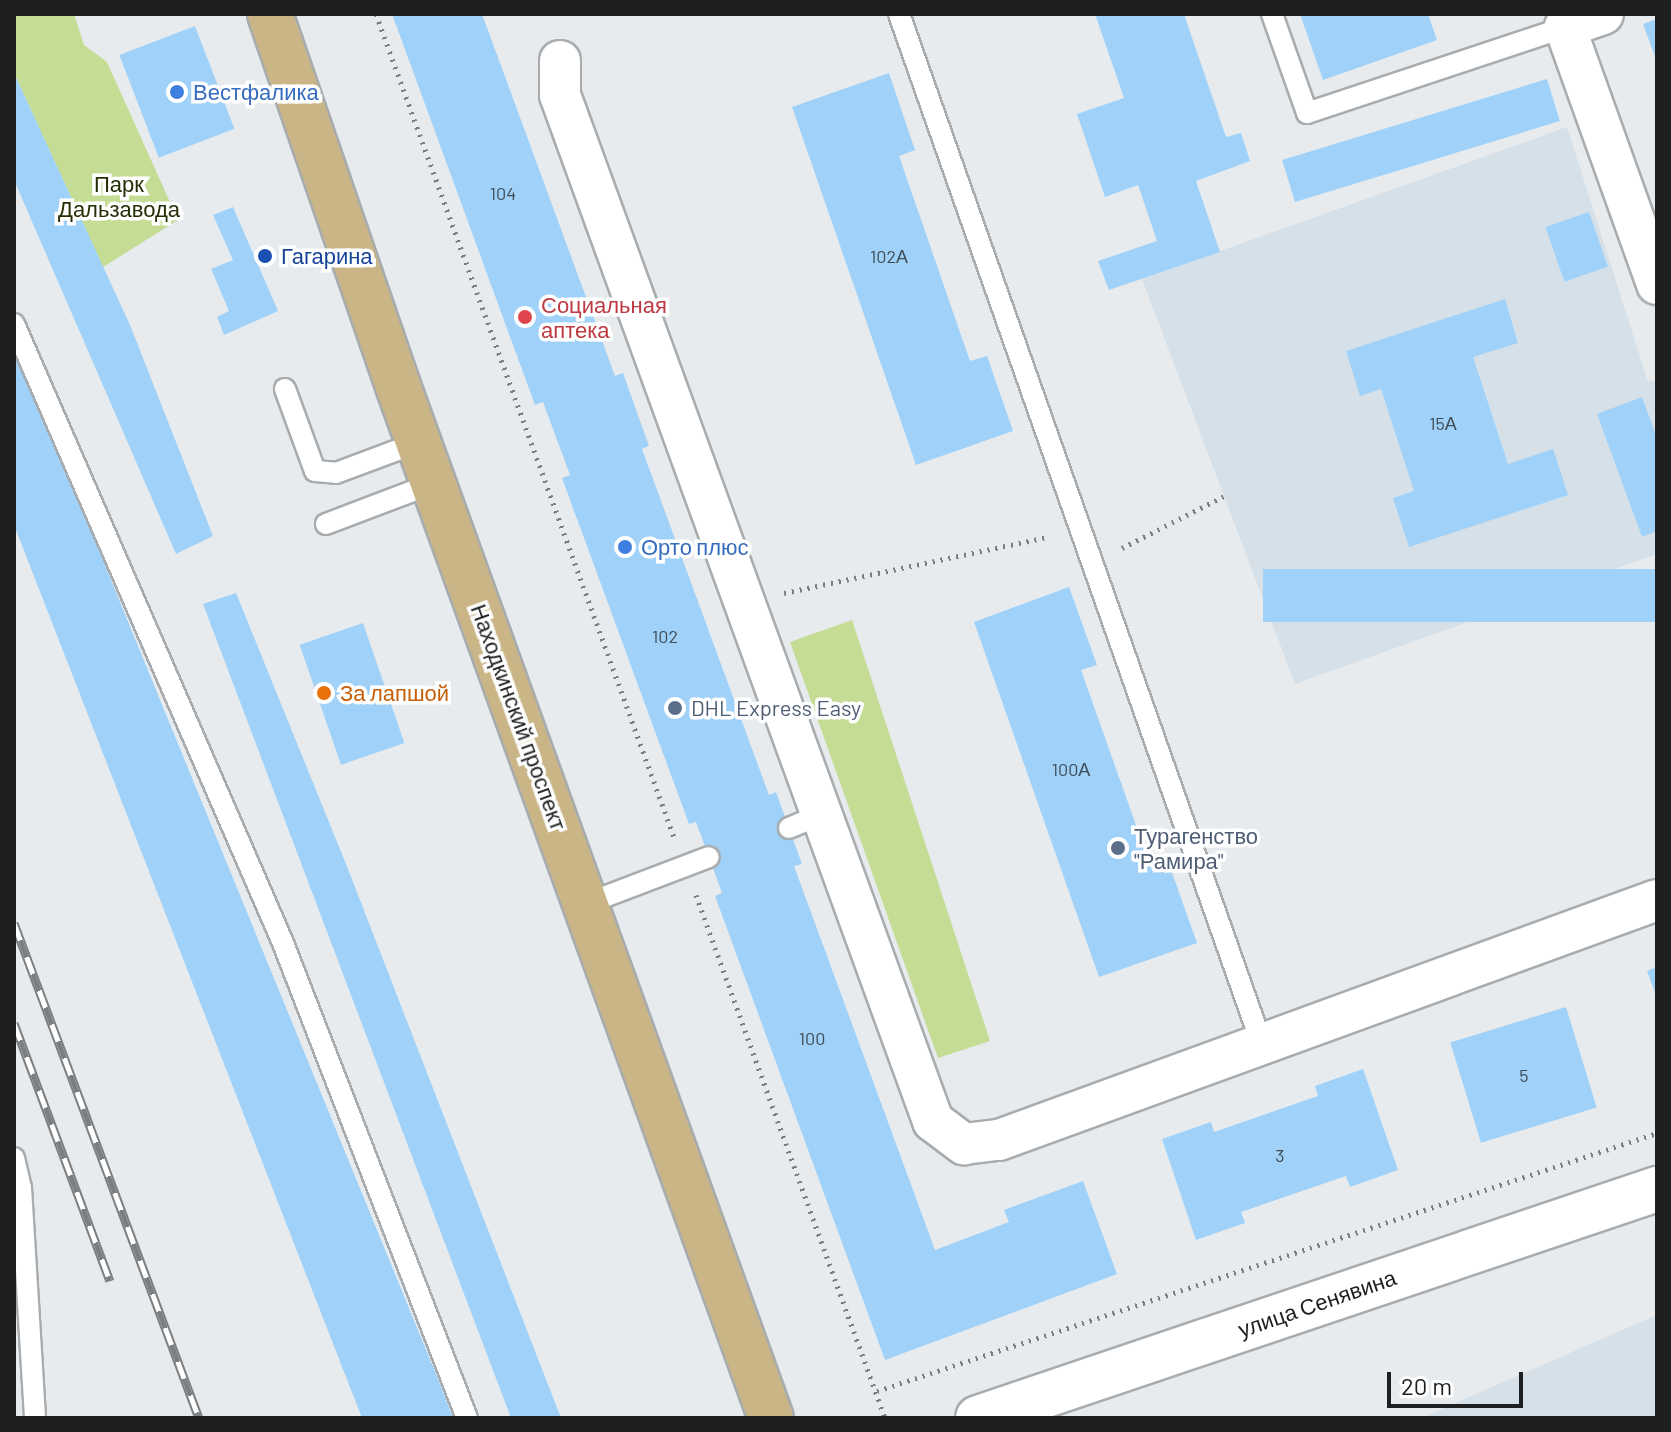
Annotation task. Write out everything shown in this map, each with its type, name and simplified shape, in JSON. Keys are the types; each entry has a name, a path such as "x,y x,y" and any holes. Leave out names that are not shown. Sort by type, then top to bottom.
{"main road":[{"name":"Находкинский проспект","path":"270,14 419,442 588,903 771,1418"}],"street":[{"path":"1603,14 1565,27 1657,284"},
{"path":"560,61 560,95 746,601 807,820 933,1121 964,1144 999,1140 1657,900"},
{"name":"улица Сенявина","path":"978,1418 1052,1406 1657,1189"}],"lane":[{"path":"899,14 1261,1042"},
{"path":"1272,14 1307,113 1565,27"},
{"path":"14,324 283,943 467,1418"},
{"path":"285,389 315,471 336,473 419,442"},
{"path":"326,524 434,483"},
{"path":"588,903 709,857"},
{"path":"14,1158 21,1188 35,1418"}],"path":[{"path":"376,14 885,1418"},
{"path":"1092,563 1224,496"},
{"path":"746,601 1081,530"},
{"path":"877,1391 1657,1133"}],"shaded area":[{"path":"1567,127 1648,382 1657,380 1657,554 1295,684 1142,279"},
{"path":"1657,1315 1657,1418 1421,1418"}],"green space":[{"name":"Парк Дальзавода","path":"14,14 74,14 84,45 107,62 178,220 103,267 14,73"},
{"path":"852,620 990,1041 938,1058 790,642"}],"building":[{"path":"392,14 482,14 615,376 623,373 649,446 642,449 769,795 776,792 802,864 794,866 935,1250 1009,1222 1004,1210 1083,1181 1117,1274 885,1360 715,896 722,893 709,857 696,822 689,824 562,478 570,475 543,402 535,405"},
{"path":"1095,14 1184,14 1226,137 1241,133 1250,161 1196,181 1220,252 1109,290 1098,261 1157,241 1138,185 1105,197 1077,114 1124,98"},
{"path":"1300,14 1428,14 1437,40 1323,80"},
{"path":"1657,19 1657,62 1643,24"},
{"name":"Вестфалика","path":"195,26 234,129 159,158 119,55"},
{"path":"14,73 130,325 213,536 176,554 14,180"},
{"path":"889,73 915,150 899,156 970,361 987,356 1013,431 916,465 792,107"},
{"path":"1547,79 1560,121 1295,202 1282,160"},
{"path":"233,207 278,311 224,335 217,317 229,311 211,269 233,260 213,215"},
{"path":"1589,212 1608,267 1564,282 1546,227"},
{"path":"1505,299 1518,343 1473,357 1508,464 1553,449 1568,495 1409,547 1393,498 1414,491 1381,389 1360,396 1346,351"},
{"path":"14,343 453,1418 362,1418 14,525"},
{"path":"1642,397 1657,438 1657,531 1642,537 1597,414"},
{"path":"1263,569 1657,569 1657,622 1263,622"},
{"path":"1069,587 1097,665 1081,670 1153,873 1170,867 1197,943 1099,977 974,622"},
{"path":"236,593 346,864 561,1418 511,1418 203,604"},
{"path":"363,623 404,743 341,765 300,645"},
{"path":"1657,967 1657,998 1647,971"},
{"path":"1566,1007 1597,1107 1481,1143 1450,1042"},
{"path":"1363,1069 1398,1170 1350,1187 1346,1176 1241,1212 1245,1223 1196,1240 1162,1139 1211,1122 1214,1132 1318,1096 1315,1086"}],"railway":[{"path":"14,923 199,1418"},
{"path":"14,1023 110,1281"}],"place":[{"name":"Вестфалика","path":"177,92"},
{"name":"Гагарина","path":"265,256"},
{"name":"Социальная аптека","path":"525,317"},
{"name":"Орто плюс","path":"625,547"},
{"name":"За лапшой","path":"324,693"},
{"name":"DHL Express Easy","path":"675,708"},
{"name":"Турагенство \"Рамира\"","path":"1118,848"}]}
